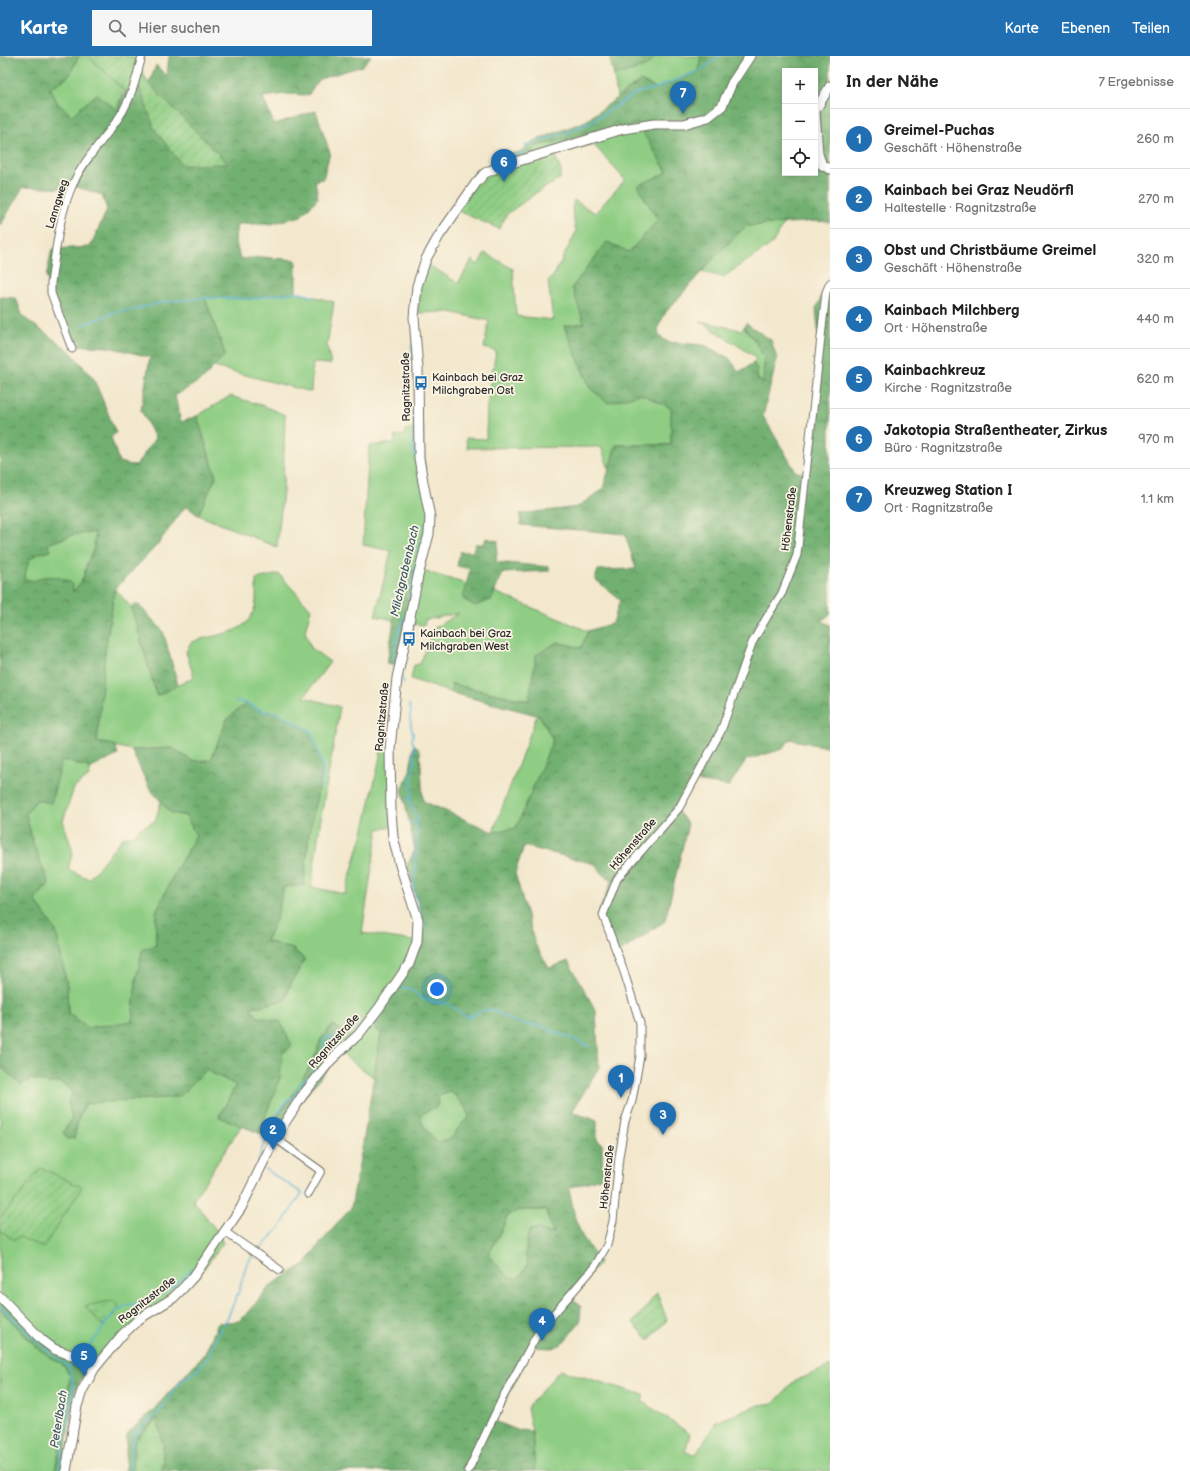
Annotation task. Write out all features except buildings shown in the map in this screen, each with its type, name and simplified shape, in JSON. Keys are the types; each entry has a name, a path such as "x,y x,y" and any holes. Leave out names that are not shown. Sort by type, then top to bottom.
{"main road":[{"name":"Ragnitzstraße","path":"66,1471 77,1406 85,1385 94,1369 122,1335 139,1319 172,1298 184,1287 241,1208 275,1138 302,1096 331,1060 359,1034 379,1008 409,964 417,942 418,920 400,865 394,837 391,812 390,749 397,678 418,576 429,534 430,523 419,458 418,364 414,317 417,286 426,259 439,236 476,183 485,173 499,166 623,129 654,124 684,124 708,117 722,106 732,83 750,56"},
{"path":"830,86 815,111 818,154 822,165 830,169"},
{"path":"0,1297 42,1340 54,1349 70,1355 94,1369"}],"street":[{"name":"Lanngweg","path":"72,349 51,293 51,283 61,219 78,173 122,112 130,97 142,56"},
{"name":"Höhenstraße","path":"468,1471 503,1397 539,1331 595,1266 607,1245 613,1221 618,1157 625,1121 632,1100 640,1056 640,1023 624,972 602,915 618,878 679,808 721,731 752,643 782,593 797,555 826,292 830,283"},
{"path":"275,1138 321,1171 308,1194"},
{"path":"225,1232 280,1270"}],"green space":[{"path":"0,56 79,56 69,76 50,88 58,104 72,115 97,94 117,110 125,91 140,87 154,128 182,165 228,164 149,84 156,65 167,76 169,56 371,56 362,66 320,79 308,95 286,94 263,97 274,124 316,111 330,153 323,179 315,180 318,198 301,216 271,224 237,224 235,238 240,259 262,257 296,260 296,292 250,299 205,298 225,354 204,378 175,396 181,422 197,416 216,477 198,515 186,506 157,545 115,589 105,651 97,742 115,745 118,755 91,768 62,760 51,803 36,800 26,814 33,843 49,884 35,900 56,931 67,986 68,1013 87,1028 132,1021 136,980 142,950 156,945 156,912 173,876 196,835 186,816 171,813 150,789 131,750 173,748 192,761 211,760 227,719 246,703 265,712 276,712 311,731 323,767 309,834 304,885 284,887 276,919 266,941 293,949 305,960 292,981 285,1000 250,1008 258,1017 280,1021 292,1046 282,1054 280,1078 259,1133 219,1117 236,1085 206,1070 179,1097 86,1103 79,1117 74,1138 67,1139 63,1132 72,1119 68,1101 73,1091 60,1082 49,1083 31,1079 21,1085 0,1066 0,297 16,298 23,317 70,351 94,379 116,433 111,437 119,462 136,466 155,438 141,410 150,357 108,347 73,345 46,277 52,249 90,247 107,210 102,195 77,187 70,189 23,187 0,226","holes":["95,532 94,549 87,563 83,579 73,592 73,584 59,578 45,577 33,580 24,579 29,560 39,553 51,551 48,544 72,535"]},
{"path":"79,56 88,56 123,89 117,110 72,115 58,104 50,88 69,76"},
{"path":"88,56 134,57 149,84 228,164 182,165 154,128 140,87 125,91"},
{"path":"609,56 655,56 647,66 614,76"},
{"path":"655,56 701,56 698,71 656,88 640,81 617,98 614,76 647,66"},
{"path":"701,56 830,56 830,222 817,221 746,226 719,252 666,312 658,327 659,336 668,342 704,345 729,358 739,372 753,363 757,369 757,378 763,384 764,357 744,327 746,323 771,340 777,359 763,416 796,472 809,474 821,356 816,309 830,276 830,614 822,621 830,625 830,748 790,739 783,749 746,760 729,786 693,781 682,793 675,808 688,824 665,921 616,955 599,913 612,879 603,875 595,864 524,846 515,873 535,944 549,968 568,961 596,1011 599,1067 572,1112 597,1120 597,1140 602,1144 603,1177 569,1188 575,1218 582,1236 600,1263 569,1297 581,1306 580,1322 562,1344 553,1348 533,1347 495,1421 517,1430 532,1431 535,1471 162,1471 163,1446 156,1419 135,1441 132,1471 125,1471 127,1434 153,1410 205,1353 218,1323 240,1321 271,1285 305,1264 318,1246 351,1208 381,1034 371,1023 412,967 425,927 407,865 415,850 402,789 410,771 414,744 420,751 423,801 493,832 516,828 553,740 540,716 452,693 451,684 529,701 536,655 557,642 581,648 588,631 613,623 620,600 595,579 598,570 636,569 625,534 521,525 520,514 577,507 603,489 616,445 671,445 671,408 641,394 608,403 590,388 564,326 584,323 572,287 607,242 629,252 658,220 637,186 667,172 638,124 536,146 531,154 493,165 492,161 521,151 532,142 586,121 640,81 656,88 698,71","holes":["450,1092 453,1093 467,1110 469,1118 460,1126 453,1137 444,1141 436,1142 424,1127 420,1115 437,1106 439,1096","520,1210 546,1210 554,1233 536,1229 529,1230 525,1255 528,1262 522,1275 516,1279 508,1277 489,1256 507,1216"]},
{"path":"638,124 667,172 658,220 629,252 607,242 584,323 564,326 590,388 608,403 641,393 672,408 671,445 616,445 609,469 601,447 467,448 466,438 486,439 487,405 496,351 484,348 489,321 450,312 418,313 420,288 427,264 458,283 472,260 478,265 485,253 513,269 516,316 553,320 548,281 554,275 576,232 572,209 574,200 595,213 625,180 593,144 555,155 531,154 536,146"},
{"path":"555,155 561,171 560,179 536,193 507,214 499,229 454,209 485,173"},
{"path":"784,223 772,244 723,277 701,272 746,226"},
{"path":"296,292 334,302 327,346 331,364 313,363 311,392 214,367 225,354 205,298 250,299"},
{"path":"700,321 741,330 744,327 764,357 764,384 757,378 757,369 753,363 756,361 754,356"},
{"path":"230,396 264,406 285,415 283,491 277,547 198,515 216,477 197,416"},
{"path":"423,426 425,479 431,501 423,571 467,584 463,599 491,600 495,592 588,631 581,648 557,642 529,701 452,684 452,693 411,679 414,665 420,664 434,628 459,613 425,620 424,626 406,622 408,569 394,620 375,616 391,551 363,545 369,446 394,443 395,436 405,435 405,430"},
{"path":"95,532 94,548 87,563 83,579 73,593 46,576 34,582 23,579 29,560 39,553 51,551 48,544 72,535"},
{"path":"486,538 498,541 496,562 549,567 549,571 503,573 491,600 475,606 463,599 470,569 457,566 460,552 473,552 475,544 484,544"},
{"path":"408,568 417,572 396,664 387,664 394,620"},
{"path":"279,574 311,609 305,631 311,648 330,662 304,697 340,707 322,811 311,887 345,894 365,825 382,747 395,756 395,827 378,829 362,933 420,942 381,1034 373,1077 321,1039 314,1059 298,1087 265,1135 259,1133 280,1078 282,1054 280,1021 258,1017 249,1008 285,1000 292,981 305,960 293,949 266,941 276,919 284,887 304,884 309,834 276,712 265,712 246,703 227,719 211,760 192,761 172,748 131,750 97,742 105,651 115,589 131,607 157,696 194,677 186,652 191,642 238,629 245,624 251,617 255,607 256,579"},
{"path":"137,603 163,631 178,685 157,696 131,607"},
{"path":"537,715 540,716 553,740 517,828 493,832"},
{"path":"62,760 91,768 89,776 74,788 63,821 73,852 68,869 89,879 123,837 135,835 140,828 155,821 161,802 171,813 186,816 196,835 173,876 156,912 156,945 136,980 132,1021 87,1028 68,1013 67,986 56,931 35,900 49,883 33,843 26,814 36,800 51,803"},
{"path":"332,1025 358,1039 341,1053 300,1102 278,1140 265,1135 298,1087 314,1059 321,1039"},
{"path":"0,1066 21,1085 31,1079 49,1083 60,1082 73,1091 68,1101 72,1119 63,1132 74,1138 79,1117 86,1103 179,1097 206,1070 236,1085 219,1116 242,1125 193,1200 217,1231 223,1243 197,1278 172,1295 93,1362 40,1340 0,1298 0,1230 14,1240 15,1201 0,1218"},
{"path":"450,1092 453,1093 467,1110 469,1118 460,1126 453,1137 444,1141 436,1142 424,1127 420,1115 437,1106 439,1096"},
{"path":"41,1168 82,1187 43,1248 20,1237 14,1240 0,1230 0,1218"},
{"path":"520,1210 546,1210 554,1233 546,1233 536,1228 526,1253 528,1262 522,1275 516,1279 508,1277 489,1256 507,1216"},
{"path":"657,1293 667,1320 649,1340 633,1323"},
{"path":"0,1298 51,1348 86,1372 75,1391 62,1471 55,1471 66,1418 70,1376 64,1366 37,1348 0,1309"},
{"path":"115,1301 120,1309 103,1326 85,1306 105,1302"},
{"path":"0,1309 37,1348 65,1366 70,1376 66,1418 55,1471 0,1471"},
{"path":"830,1366 830,1471 535,1471 532,1431 527,1409 560,1370 644,1395 642,1401 690,1434 685,1452 696,1454 716,1422 759,1405 774,1403 793,1382"},
{"path":"157,1419 163,1446 162,1471 132,1471 135,1441"}],"waterway":[{"path":"701,70 720,56"},
{"path":"481,170 493,163 523,153 526,145 568,132 590,123 636,93 656,88 698,71"},
{"name":"Milchgrabenbach","path":"472,179 475,172"},
{"name":"Milchgrabenbach","path":"426,250 434,231 447,217"},
{"name":"Milchgrabenbach","path":"411,302 413,288"},
{"path":"83,325 114,312 138,309 162,302 205,298 250,299 296,292 314,297"},
{"name":"Milchgrabenbach","path":"412,344 412,358"},
{"name":"Milchgrabenbach","path":"413,368 414,376"},
{"name":"Milchgrabenbach","path":"414,420 413,448 415,456"},
{"name":"Milchgrabenbach","path":"409,599 425,523"},
{"name":"Milchgrabenbach","path":"396,668 394,661 395,646 407,611"},
{"name":"Milchgrabenbach","path":"402,677 404,684"},
{"path":"236,701 246,703 265,712 276,712 311,731 323,767 322,788"},
{"name":"Milchgrabenbach","path":"409,704 413,734 412,740 415,749 413,755 415,760 411,782 412,797 408,799 418,820 415,823 416,852 414,858 416,862 413,889 421,914"},
{"path":"408,821 414,823"},
{"name":"Milchgrabenbach","path":"421,937 425,927 422,918"},
{"path":"397,987 411,989 421,998 432,1002 449,1004 467,1017 484,1010 492,1010 511,1020 523,1024 543,1026 589,1047"},
{"name":"Milchgrabenbach","path":"372,1024 375,1026 379,1015"},
{"name":"Milchgrabenbach","path":"258,1163 262,1148 270,1135 271,1124 287,1100 293,1098 301,1082 312,1076 314,1065 322,1055 325,1038 341,1036 360,1027"},
{"name":"Milchgrabenbach","path":"259,1251 280,1227 302,1193 265,1169"},
{"name":"Milchgrabenbach","path":"129,1471 134,1433 138,1432 141,1427 159,1413 172,1392 185,1378 197,1371 201,1364 207,1360 216,1336 227,1319 239,1291 246,1266 253,1255"},
{"path":"80,1355 91,1344 110,1318 119,1309 127,1305 143,1302 158,1295 170,1288 194,1268"},
{"name":"Peterlbach","path":"0,1306 46,1350 69,1367 73,1385 59,1471"},
{"name":"Peterlbach","path":"69,1367 74,1361"}],"place":[{"name":"Kreuzweg Station I","path":"683,114"},
{"name":"Jakotopia Straßentheater, Zirkus","path":"504,182"},
{"name":"Kainbach bei Graz Milchgraben Ost","path":"421,383"},
{"name":"Kainbach bei Graz Milchgraben West","path":"409,639"},
{"name":"Greimel-Puchas","path":"621,1098"},
{"name":"Obst und Christbäume Greimel","path":"663,1135"},
{"name":"Kainbach bei Graz Neudörfl","path":"273,1150"},
{"name":"Kainbach Milchberg","path":"542,1341"},
{"name":"Kainbachkreuz","path":"84,1376"}]}
